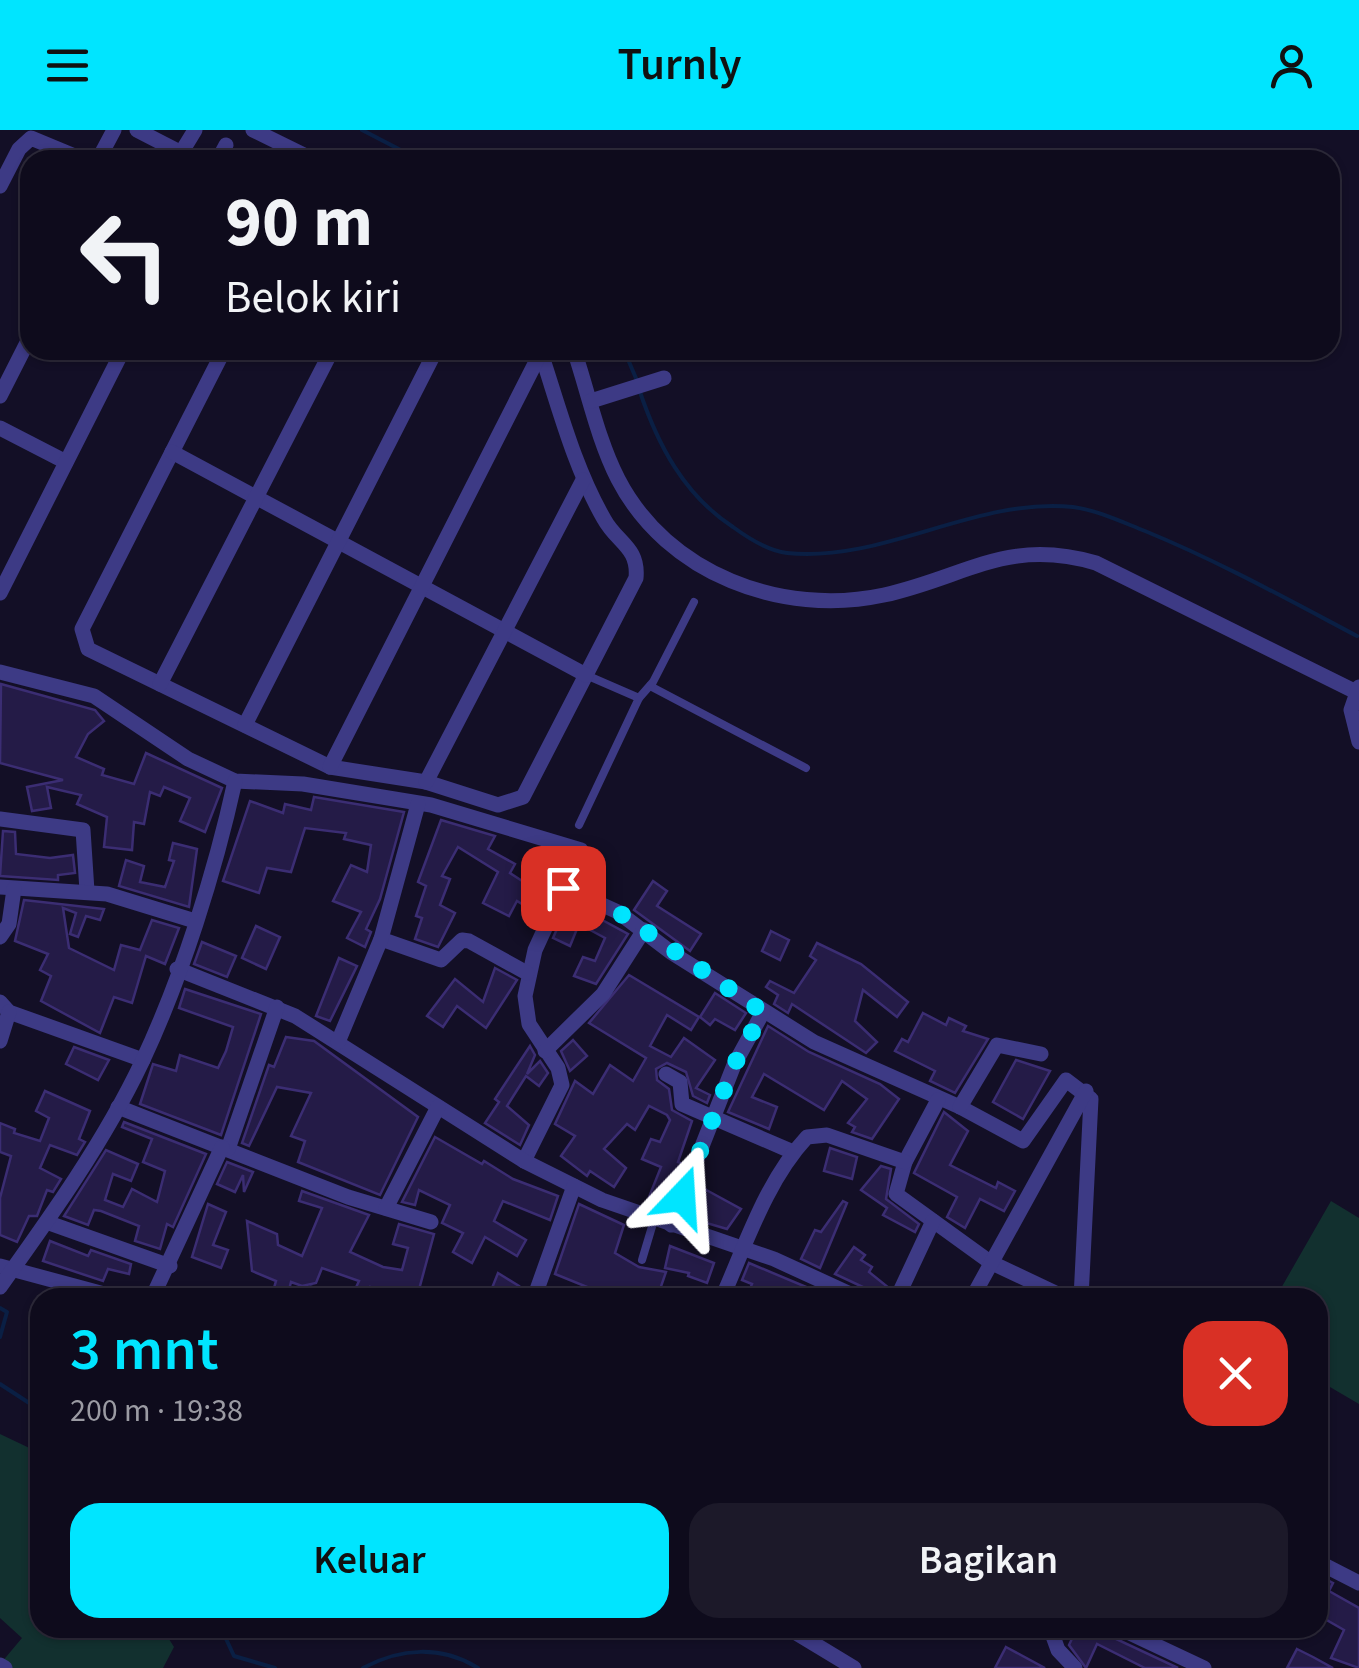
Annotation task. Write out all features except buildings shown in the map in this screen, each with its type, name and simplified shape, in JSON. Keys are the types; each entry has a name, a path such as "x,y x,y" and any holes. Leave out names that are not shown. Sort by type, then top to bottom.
{"street":[{"path":"137,130 175,150"},
{"path":"253,130 294,150"},
{"path":"0,186 18,149 31,138 60,150"},
{"path":"0,396 20,357"},
{"path":"0,594 117,360"},
{"path":"219,360 82,630 88,649 330,767 426,782 498,804 523,798 636,578 638,564 634,551 607,525 583,480 543,360"},
{"path":"160,684 327,360"},
{"path":"245,725 431,360"},
{"path":"330,767 535,360"},
{"path":"577,360 618,477 638,511 674,548 740,584 784,598 828,602 883,595 1016,552 1058,552 1096,563 1358,689 1351,710 1359,742"},
{"path":"590,400 664,378"},
{"path":"0,428 66,462"},
{"path":"172,452 586,675"},
{"path":"426,782 583,480"},
{"path":"1,674 94,696 188,759 235,780 302,784 444,808 578,848 582,857 563,888 527,973 525,1009 545,1051 558,1068 562,1085 524,1160"},
{"path":"0,1287 8,1266 49,1223 143,1060 223,838 235,780"},
{"path":"338,1042 381,938 418,804"},
{"path":"0,819 84,830 87,891"},
{"path":"0,937 8,924 7,888 87,891 134,900 194,921"},
{"path":"563,888 618,912 763,1012 854,1062 960,1107 1025,1141 1066,1080 1086,1091 1091,1098 1082,1288"},
{"path":"545,1051 603,994 644,930"},
{"path":"381,938 441,960 462,940 469,940 527,973"},
{"path":"177,969 277,1007 524,1160 574,1186 654,1220 786,1264 838,1288"},
{"path":"0,1041 4,1007 143,1060"},
{"path":"158,1288 225,1148 277,1007"},
{"path":"671,1225 734,1065 763,1012"},
{"path":"960,1107 997,1045 1041,1054"},
{"path":"666,1074 680,1082 682,1104 793,1152"},
{"path":"977,1288 1086,1091"},
{"path":"938,1100 905,1162 896,1194 990,1262 1045,1288"},
{"path":"118,1107 432,1222"},
{"path":"386,1208 438,1107"},
{"path":"726,1288 740,1250 793,1152 807,1136 820,1134 905,1162"},
{"path":"538,1288 574,1186"},
{"path":"902,1288 933,1221"},
{"path":"49,1223 170,1266"},
{"path":"8,1266 77,1288"},
{"path":"1328,1567 1359,1583"},
{"path":"804,1638 854,1668"},
{"path":"1054,1638 1058,1650 1074,1668"},
{"path":"1144,1638 1204,1668"}],"lane":[{"path":"579,825 639,698 650,686 694,602"},
{"path":"586,675 639,698"},
{"path":"650,686 806,768"},
{"path":"642,1260 654,1220"}],"green space":[{"path":"1331,1201 1359,1218 1359,1404 1328,1386 1328,1288 1281,1288"},
{"path":"0,1434 30,1448 30,1638 168,1638 174,1647 163,1668 9,1668 1,1663 22,1638 0,1618"}],"waterway":[{"path":"362,130 401,150"},
{"path":"628,360 638,383"},
{"path":"640,392 664,450 700,500 745,535 773,550 823,553 859,549 1001,511 1073,507 1172,543 1357,636"},
{"path":"0,1308 7,1312 0,1337"},
{"path":"0,1384 30,1404"},
{"path":"226,1638 234,1656 275,1668"},
{"path":"363,1668 391,1656 421,1652 450,1655 478,1668"}],"route":[{"path":"563,888 618,912 672,953 763,1012 734,1065 682,1197"}]}
